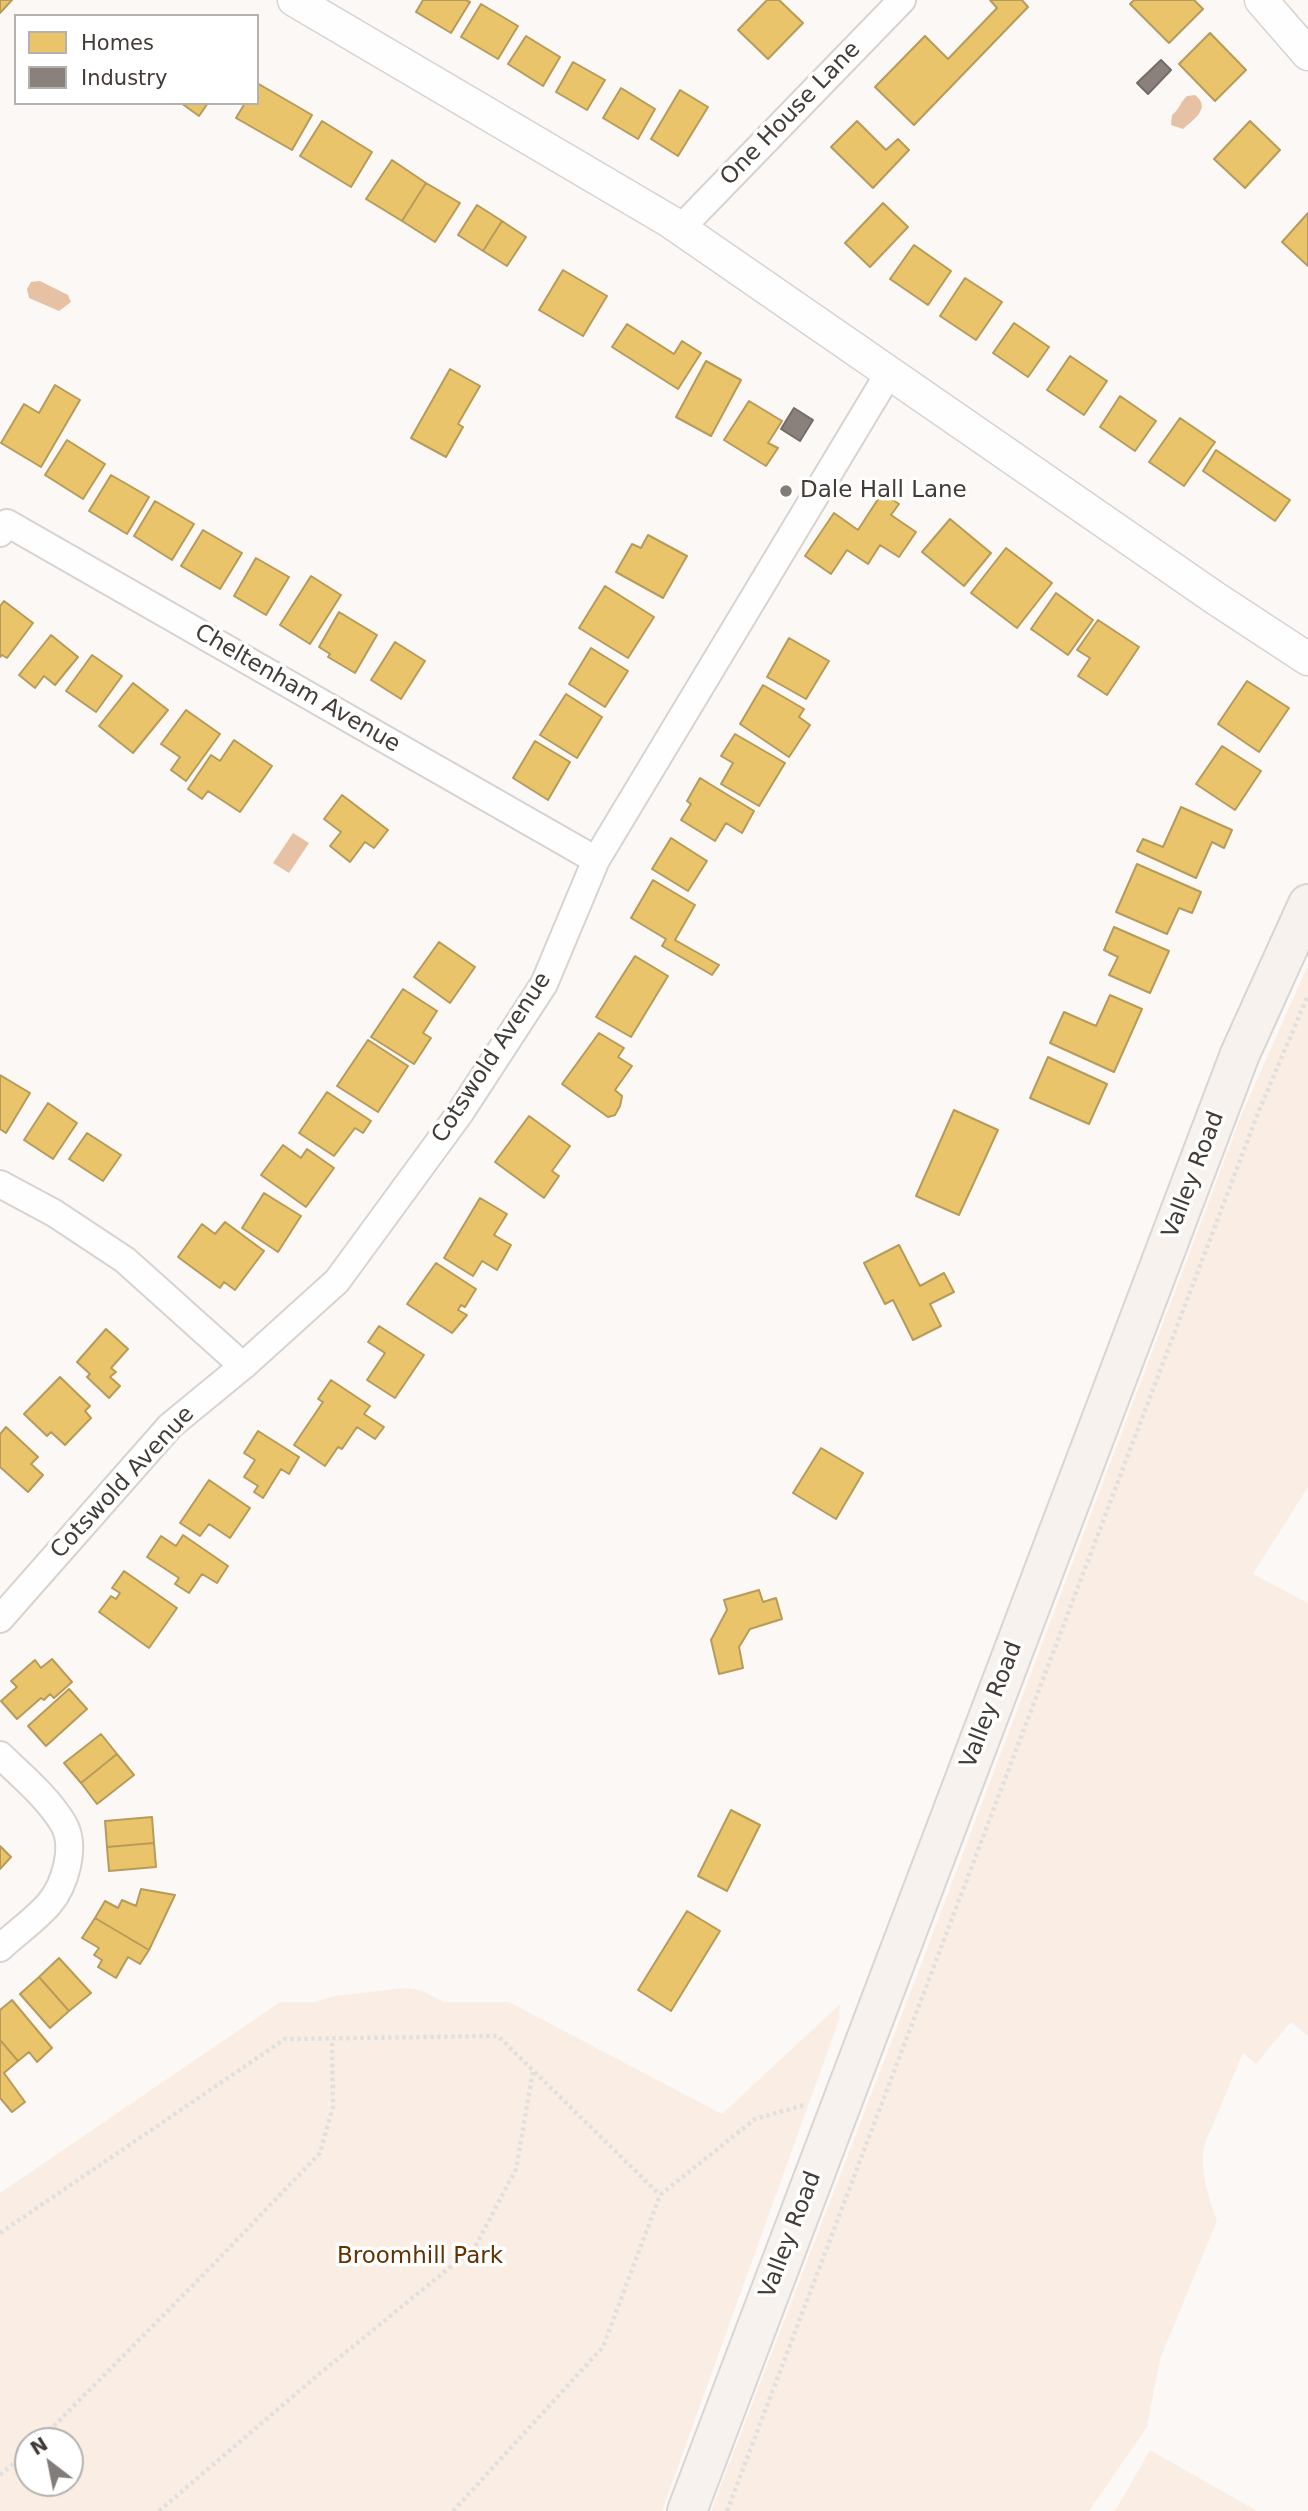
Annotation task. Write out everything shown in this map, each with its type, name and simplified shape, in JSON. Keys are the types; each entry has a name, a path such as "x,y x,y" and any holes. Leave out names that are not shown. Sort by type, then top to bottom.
{"main road":[{"name":"Valley Road","path":"687,2511 1240,1054 1308,904"}],"street":[{"path":"294,0 680,229 1308,659"},
{"name":"One House Lane","path":"680,229 902,0"},
{"path":"1261,0 1308,54"},
{"name":"Cotswold Avenue","path":"0,1619 170,1426 243,1366 337,1281 460,1112 544,984 596,860 889,373"},
{"name":"Cheltenham Avenue","path":"0,533 7,523 596,860"},
{"path":"0,1184 54,1213 125,1259 243,1366"},
{"path":"0,1755 36,1790 65,1825 69,1853 63,1884 48,1905 0,1948"}],"path":[{"path":"727,2511 1258,1113 1308,995"},
{"path":"0,2233 285,2039 498,2036 660,2195"},
{"path":"53,2427 320,2153 332,2107 332,2039"},
{"path":"159,2511 319,2374 475,2247 516,2169 533,2070"},
{"path":"453,2511 603,2347 660,2195 755,2119 804,2105"},
{"path":"0,2475 14,2463"}],"green space":[{"path":"1308,965 1308,1487 1253,1574 1308,1603 1308,2036 1291,2022 1256,2064 1243,2053 1203,2153 1204,2173 1217,2221 1160,2359 1147,2427 1089,2511 711,2511 925,1954 1243,1111"},
{"name":"Broomhill Park","path":"403,1988 420,1990 444,2002 509,2002 722,2114 840,2004 839,2020 662,2511 0,2511 0,2193 280,2002 315,2002 335,1996"},
{"path":"1150,2450 1257,2511 1115,2511"}],"shaded area":[{"path":"1195,95 1202,105 1196,118 1183,129 1171,125 1172,115 1185,98"},
{"path":"40,281 68,295 71,302 59,311 29,298 27,289 31,282"},
{"path":"293,833 309,843 289,873 273,863"}],"building: Homes":[{"path":"0,0 12,0 0,13"},
{"path":"423,0 470,2 451,33 416,12"},
{"path":"767,0 779,0 803,23 768,59 738,30"},
{"path":"990,0 1022,0 1028,7 914,125 875,87 925,36 948,59 997,8"},
{"path":"1134,0 1194,0 1203,9 1169,43 1130,4"},
{"path":"481,4 518,26 498,59 461,37"},
{"path":"1210,33 1246,70 1215,101 1179,64"},
{"path":"526,36 560,57 543,86 508,64"},
{"path":"573,62 605,80 587,110 556,92"},
{"path":"259,84 312,115 292,150 236,118 244,105 259,105"},
{"path":"621,88 655,109 638,139 603,118"},
{"path":"680,90 708,107 678,156 651,139"},
{"path":"184,105 207,105 199,116"},
{"path":"322,121 372,152 351,187 300,156"},
{"path":"857,121 886,150 898,139 909,150 873,188 831,147"},
{"path":"1250,121 1280,150 1245,188 1214,159"},
{"path":"392,160 426,183 402,221 366,199"},
{"path":"426,183 460,203 435,242 402,221"},
{"path":"883,203 908,227 870,267 845,243"},
{"path":"477,205 502,221 483,251 458,235"},
{"path":"1308,213 1308,266 1282,242"},
{"path":"502,221 526,237 507,266 483,251"},
{"path":"914,245 951,271 928,305 890,279"},
{"path":"563,270 607,296 583,336 539,310"},
{"path":"965,278 1002,302 976,340 940,316"},
{"path":"1014,323 1049,347 1028,377 993,353"},
{"path":"627,324 674,354 682,341 701,353 678,389 612,347"},
{"path":"1070,356 1107,381 1084,415 1047,390"},
{"path":"706,361 741,380 711,436 676,417"},
{"path":"450,369 480,386 458,424 463,427 446,457 411,438"},
{"path":"55,385 80,400 41,467 1,443 24,404 39,413"},
{"path":"1120,396 1156,421 1135,451 1100,427"},
{"path":"749,401 782,421 768,443 778,448 766,466 724,440"},
{"path":"1180,418 1215,442 1184,486 1149,462"},
{"path":"67,440 105,464 83,499 45,475"},
{"path":"1216,450 1290,500 1275,521 1203,471"},
{"path":"111,475 149,497 127,534 89,511"},
{"path":"882,493 899,504 891,515 916,532 899,557 880,545 868,564 847,550 831,574 805,556 834,513 858,530"},
{"path":"155,501 194,524 172,560 134,536"},
{"path":"950,519 991,553 964,586 922,552"},
{"path":"203,530 242,553 220,589 181,566"},
{"path":"648,535 687,556 663,598 616,572 632,544 641,548"},
{"path":"1006,548 1052,583 1017,628 971,593"},
{"path":"256,558 289,577 266,615 234,596"},
{"path":"311,576 341,595 310,644 280,625"},
{"path":"605,586 654,617 628,658 579,628"},
{"path":"1056,593 1093,620 1068,655 1031,629"},
{"path":"4,601 33,623 7,658 2,655 0,657 0,606"},
{"path":"339,612 377,635 355,673 328,657 330,654 319,647"},
{"path":"1098,620 1139,647 1107,695 1078,676 1090,658 1077,650"},
{"path":"51,635 78,657 55,685 44,676 35,688 19,675"},
{"path":"789,638 829,661 806,699 767,677"},
{"path":"395,642 425,661 401,699 371,680"},
{"path":"591,648 628,671 605,707 569,684"},
{"path":"92,655 122,676 96,712 66,691"},
{"path":"1247,681 1289,708 1259,752 1218,724"},
{"path":"133,683 168,710 133,753 99,726"},
{"path":"763,685 804,709 799,717 810,725 789,757 740,724"},
{"path":"566,694 602,717 577,758 540,735"},
{"path":"186,710 220,734 186,781 171,770 180,757 161,744"},
{"path":"735,734 785,763 759,806 721,784 733,763 721,756"},
{"path":"234,740 272,766 240,812 208,791 202,799 188,789 211,755 220,761"},
{"path":"535,741 570,762 548,800 513,778"},
{"path":"1222,746 1261,771 1235,810 1196,784"},
{"path":"700,778 754,811 742,833 726,823 715,841 681,820 691,804 687,801"},
{"path":"342,795 388,830 374,848 365,842 350,862 330,846 341,832 324,819"},
{"path":"1181,807 1232,830 1224,848 1212,842 1196,878 1137,851 1143,839 1163,847"},
{"path":"671,838 707,861 688,891 652,869"},
{"path":"1137,864 1201,892 1192,913 1179,908 1167,934 1116,912"},
{"path":"653,880 695,905 675,940 719,965 712,975 662,946 666,939 631,918"},
{"path":"1114,927 1169,951 1150,993 1109,975 1118,957 1104,950"},
{"path":"439,942 475,967 450,1003 414,977"},
{"path":"635,956 668,976 631,1037 596,1017"},
{"path":"403,989 437,1011 423,1033 431,1038 414,1064 371,1037"},
{"path":"1110,995 1142,1009 1114,1072 1050,1043 1064,1012 1096,1026"},
{"path":"599,1033 624,1048 618,1057 632,1066 615,1090 622,1096 620,1106 615,1115 608,1117 562,1084"},
{"path":"368,1040 408,1066 378,1112 337,1086"},
{"path":"1048,1057 1107,1084 1089,1124 1030,1098"},
{"path":"0,1075 30,1093 6,1133 0,1129"},
{"path":"327,1092 371,1121 363,1133 355,1128 334,1156 299,1133"},
{"path":"48,1103 77,1123 53,1159 24,1140"},
{"path":"954,1110 998,1130 959,1215 916,1196"},
{"path":"529,1116 570,1146 552,1171 559,1176 544,1198 495,1162"},
{"path":"87,1133 121,1155 103,1181 69,1159"},
{"path":"283,1145 301,1158 307,1149 334,1168 306,1207 261,1175"},
{"path":"264,1193 301,1216 278,1252 242,1228"},
{"path":"480,1198 507,1214 494,1235 511,1245 497,1270 482,1261 473,1276 444,1258"},
{"path":"225,1222 264,1251 235,1290 224,1282 220,1288 178,1257 202,1224 215,1234"},
{"path":"899,1245 920,1286 944,1273 954,1292 930,1304 941,1326 913,1340 893,1300 885,1304 864,1263"},
{"path":"436,1263 476,1289 465,1307 461,1305 458,1310 467,1315 452,1333 407,1304"},
{"path":"379,1326 424,1355 395,1398 367,1380 385,1353 368,1342"},
{"path":"106,1329 128,1349 111,1368 116,1372 110,1377 120,1386 109,1398 87,1377 90,1374 77,1362"},
{"path":"60,1377 90,1406 85,1411 91,1418 65,1445 51,1432 47,1436 24,1414"},
{"path":"331,1380 370,1406 364,1414 384,1427 375,1439 357,1427 342,1449 338,1447 325,1466 294,1445 323,1402 318,1399"},
{"path":"6,1427 38,1457 31,1464 43,1475 28,1492 0,1467 0,1434"},
{"path":"258,1431 299,1457 289,1474 281,1469 263,1498 254,1492 258,1486 244,1477 255,1460 244,1453"},
{"path":"821,1448 863,1473 836,1519 793,1493"},
{"path":"209,1480 250,1508 230,1538 209,1524 200,1536 180,1523"},
{"path":"183,1535 228,1566 217,1583 202,1574 189,1593 175,1584 179,1578 147,1557 161,1536 176,1546"},
{"path":"124,1571 177,1608 149,1648 99,1612 111,1596 116,1599 120,1593 112,1588"},
{"path":"759,1590 763,1602 776,1598 782,1619 750,1629 739,1647 743,1668 719,1674 711,1640 727,1610 724,1600"},
{"path":"52,1659 72,1682 54,1698 50,1694 44,1700 41,1698 17,1719 1,1701 17,1687 11,1681 35,1660 41,1668"},
{"path":"69,1689 87,1709 46,1746 28,1726"},
{"path":"101,1734 117,1754 81,1783 64,1763"},
{"path":"117,1754 134,1775 97,1804 81,1783"},
{"path":"731,1810 760,1825 727,1891 698,1876"},
{"path":"152,1817 154,1843 107,1847 105,1821"},
{"path":"154,1843 156,1867 109,1871 107,1847"},
{"path":"0,1846 11,1857 0,1869"},
{"path":"141,1889 175,1895 149,1950 95,1918 105,1901 118,1908 122,1900 136,1906"},
{"path":"687,1911 720,1931 671,2011 638,1990"},
{"path":"95,1918 149,1950 140,1964 128,1957 116,1978 98,1967 102,1960 94,1955 99,1948 82,1938"},
{"path":"59,1958 91,1993 69,2011 39,1977"},
{"path":"39,1977 69,2011 50,2028 20,1994"},
{"path":"12,2000 52,2048 37,2062 29,2052 18,2061 0,2040 0,2010"},
{"path":"0,2040 18,2061 4,2073 25,2102 12,2112 0,2098"}],"building: Industry":[{"path":"1161,60 1171,70 1148,94 1137,83"},
{"path":"794,408 813,420 800,441 781,429"}],"place":[{"name":"Dale Hall Lane","path":"786,491"}]}
